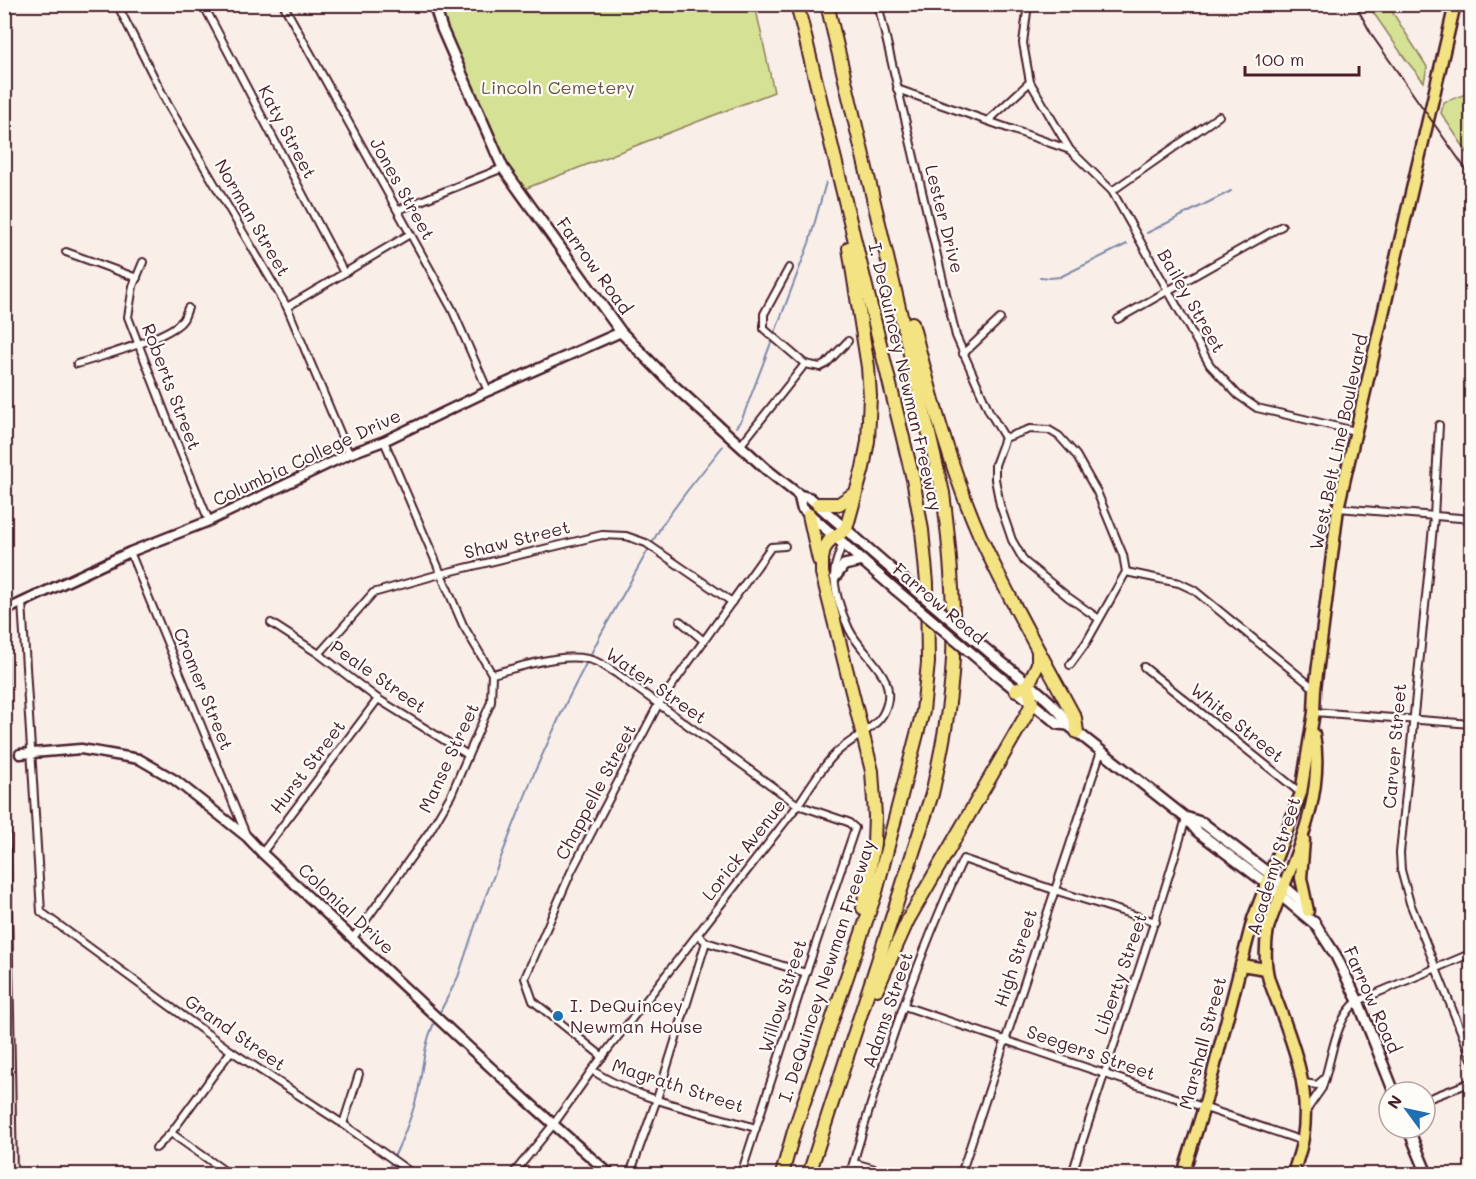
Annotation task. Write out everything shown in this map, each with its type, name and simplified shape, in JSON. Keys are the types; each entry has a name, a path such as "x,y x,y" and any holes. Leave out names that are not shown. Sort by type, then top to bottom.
{"highway":[{"name":"I. DeQuincey Newman Freeway","path":"782,1174 794,1131 876,892 923,711 928,663 927,583 914,479 797,4"},
{"name":"I. DeQuincey Newman Freeway","path":"809,1174 932,794 944,741 953,659 951,569 944,493 827,4"},
{"path":"822,573 824,549 839,540 846,529 868,441 870,396 868,367 847,240 844,196"},
{"path":"877,211 893,252 929,390 963,492 981,536 1075,718 1073,729"},
{"path":"818,504 839,504 855,493"},
{"path":"809,515 872,771 875,825 871,866 854,958"},
{"path":"834,1099 887,966 908,920 1004,756 1032,703 1028,685 1038,664 1038,649"},
{"path":"1016,690 1028,685"}],"main road":[{"name":"Farrow Road","path":"434,4 442,29 503,168 621,332 672,384 740,446 799,495 810,498 818,504 1065,717 1073,729 1186,818 1203,823 1269,879 1284,886 1299,899 1336,956 1358,1000 1389,1080"},
{"name":"West Belt Line Boulevard","path":"1253,919 1301,793 1314,712 1338,508 1455,4"},
{"name":"Farrow Road","path":"799,495 802,508 809,515 896,590 1058,724 1073,729"},
{"path":"835,577 844,565 863,561"},
{"name":"Academy Street","path":"1293,1174 1303,1141 1306,1111 1304,1083 1266,969 1266,942 1268,928 1304,833 1312,801 1317,753 1312,725"},
{"path":"1304,833 1301,878 1308,911"},
{"name":"Farrow Road","path":"1269,879 1280,897 1316,925"},
{"name":"Marshall Street","path":"1183,1174 1204,1107 1253,919"},
{"path":"1241,965 1266,969"},
{"path":"1413,1140 1426,1171"}],"street":[{"name":"Norman Street","path":"117,4 168,105 287,307 349,454"},
{"name":"Katy Street","path":"203,4 344,273"},
{"name":"Jones Street","path":"283,4 452,309 488,391"},
{"name":"Lester Drive","path":"878,4 956,336 989,411 1005,438"},
{"name":"Bailey Street","path":"1028,4 1023,43 1030,82 1070,150 1112,191 1210,365 1238,395 1257,408 1355,431"},
{"path":"988,120 1030,82"},
{"name":"Bailey Street","path":"897,89 1070,150"},
{"path":"1112,191 1220,116"},
{"path":"398,210 503,168"},
{"path":"1118,319 1282,226"},
{"path":"287,307 410,234"},
{"path":"66,252 137,278"},
{"name":"Roberts Street","path":"143,262 133,286 128,317 209,521"},
{"path":"789,268 764,314 764,329 805,364 820,367 826,364 848,341"},
{"path":"77,364 163,334 182,321 188,308"},
{"path":"963,354 1000,319"},
{"name":"Columbia College Drive","path":"4,610 130,552 209,521 349,454 384,441 488,391 621,332"},
{"path":"740,446 805,364"},
{"name":"Carver Street","path":"1439,425 1434,517 1400,853 1401,870 1410,903 1472,1059"},
{"path":"1070,665 1086,643 1126,572 1123,555 1107,514 1076,454 1059,436 1049,430 1030,429 1005,438 995,465 995,479 1000,505 1012,540 1024,561 1099,619"},
{"path":"384,441 463,625 492,674"},
{"path":"1338,508 1472,519"},
{"name":"Shaw Street","path":"319,654 373,593 440,574 602,535 626,536 646,543 732,602"},
{"name":"Lorick Avenue","path":"513,1174 798,805 818,774 835,754 882,717 889,696 888,684 884,675 856,642 842,612 835,577 839,540"},
{"name":"Chappelle Street","path":"603,1057 533,1001 525,978 571,872 658,705 771,547 785,546"},
{"name":"Cromer Street","path":"130,552 248,837"},
{"path":"1126,572 1179,583 1194,590 1315,689"},
{"path":"22,602 31,752"},
{"path":"680,621 704,641"},
{"name":"Peale Street","path":"271,623 319,654 378,699 468,755"},
{"name":"Water Street","path":"492,674 559,658 581,657 596,661 798,805 849,822 855,828"},
{"name":"White Street","path":"1144,667 1312,801"},
{"name":"Manse Street","path":"353,938 430,831 451,795 491,702 492,674"},
{"name":"Hurst Street","path":"262,853 378,699"},
{"path":"1314,712 1472,724"},
{"name":"Colonial Drive","path":"20,754 81,749 138,759 175,780 248,837 262,853 442,1022 553,1125 610,1174"},
{"name":"High Street","path":"961,1174 1101,751"},
{"name":"Grand Street","path":"31,752 42,912 231,1051 343,1124 413,1174"},
{"name":"Liberty Street","path":"1072,1174 1103,1074 1156,922 1186,818"},
{"name":"Willow Street","path":"741,1174 855,828"},
{"name":"Adams Street","path":"850,1174 904,1006 936,918 963,859 1054,891"},
{"path":"1054,891 1156,922"},
{"path":"698,935 706,942 806,973"},
{"path":"630,1174 657,1099 706,942"},
{"path":"1358,1000 1472,953"},
{"name":"Academy Street","path":"1306,1111 1322,1088 1343,1019 1347,1011 1358,1000"},
{"name":"Seegers Street","path":"904,1006 1303,1141"},
{"path":"156,1148 171,1133 231,1051"},
{"name":"Magrath Street","path":"592,1070 610,1083 756,1128"},
{"path":"343,1124 359,1074"},
{"path":"1304,1083 1317,1085 1325,1078"},
{"path":"1437,1095 1472,1082"},
{"path":"171,1133 229,1174"},
{"path":"854,1162 892,1174"},
{"path":"1408,1174 1426,1171"}],"green space":[{"name":"Lincoln Cemetery","path":"434,5 755,5 774,92 519,191 503,168"},
{"path":"1368,5 1388,5 1427,67 1424,82 1406,60"},
{"path":"1471,92 1471,158 1441,113 1444,102"}],"waterway":[{"path":"736,427 742,419 809,243 826,182"},
{"path":"1147,233 1231,191"},
{"path":"1040,277 1060,277 1127,244"},
{"path":"439,1014 458,977 481,908 535,771 566,703 601,634 662,525 723,446"},
{"path":"386,1174 412,1113 426,1046 436,1019"}],"tunnel":[{"path":"4,757 20,754"}],"railway":[{"path":"1355,4 1373,37 1472,178"},
{"path":"4,478 17,1174"}],"place":[{"name":"I. DeQuincey Newman House","path":"558,1016"}]}
